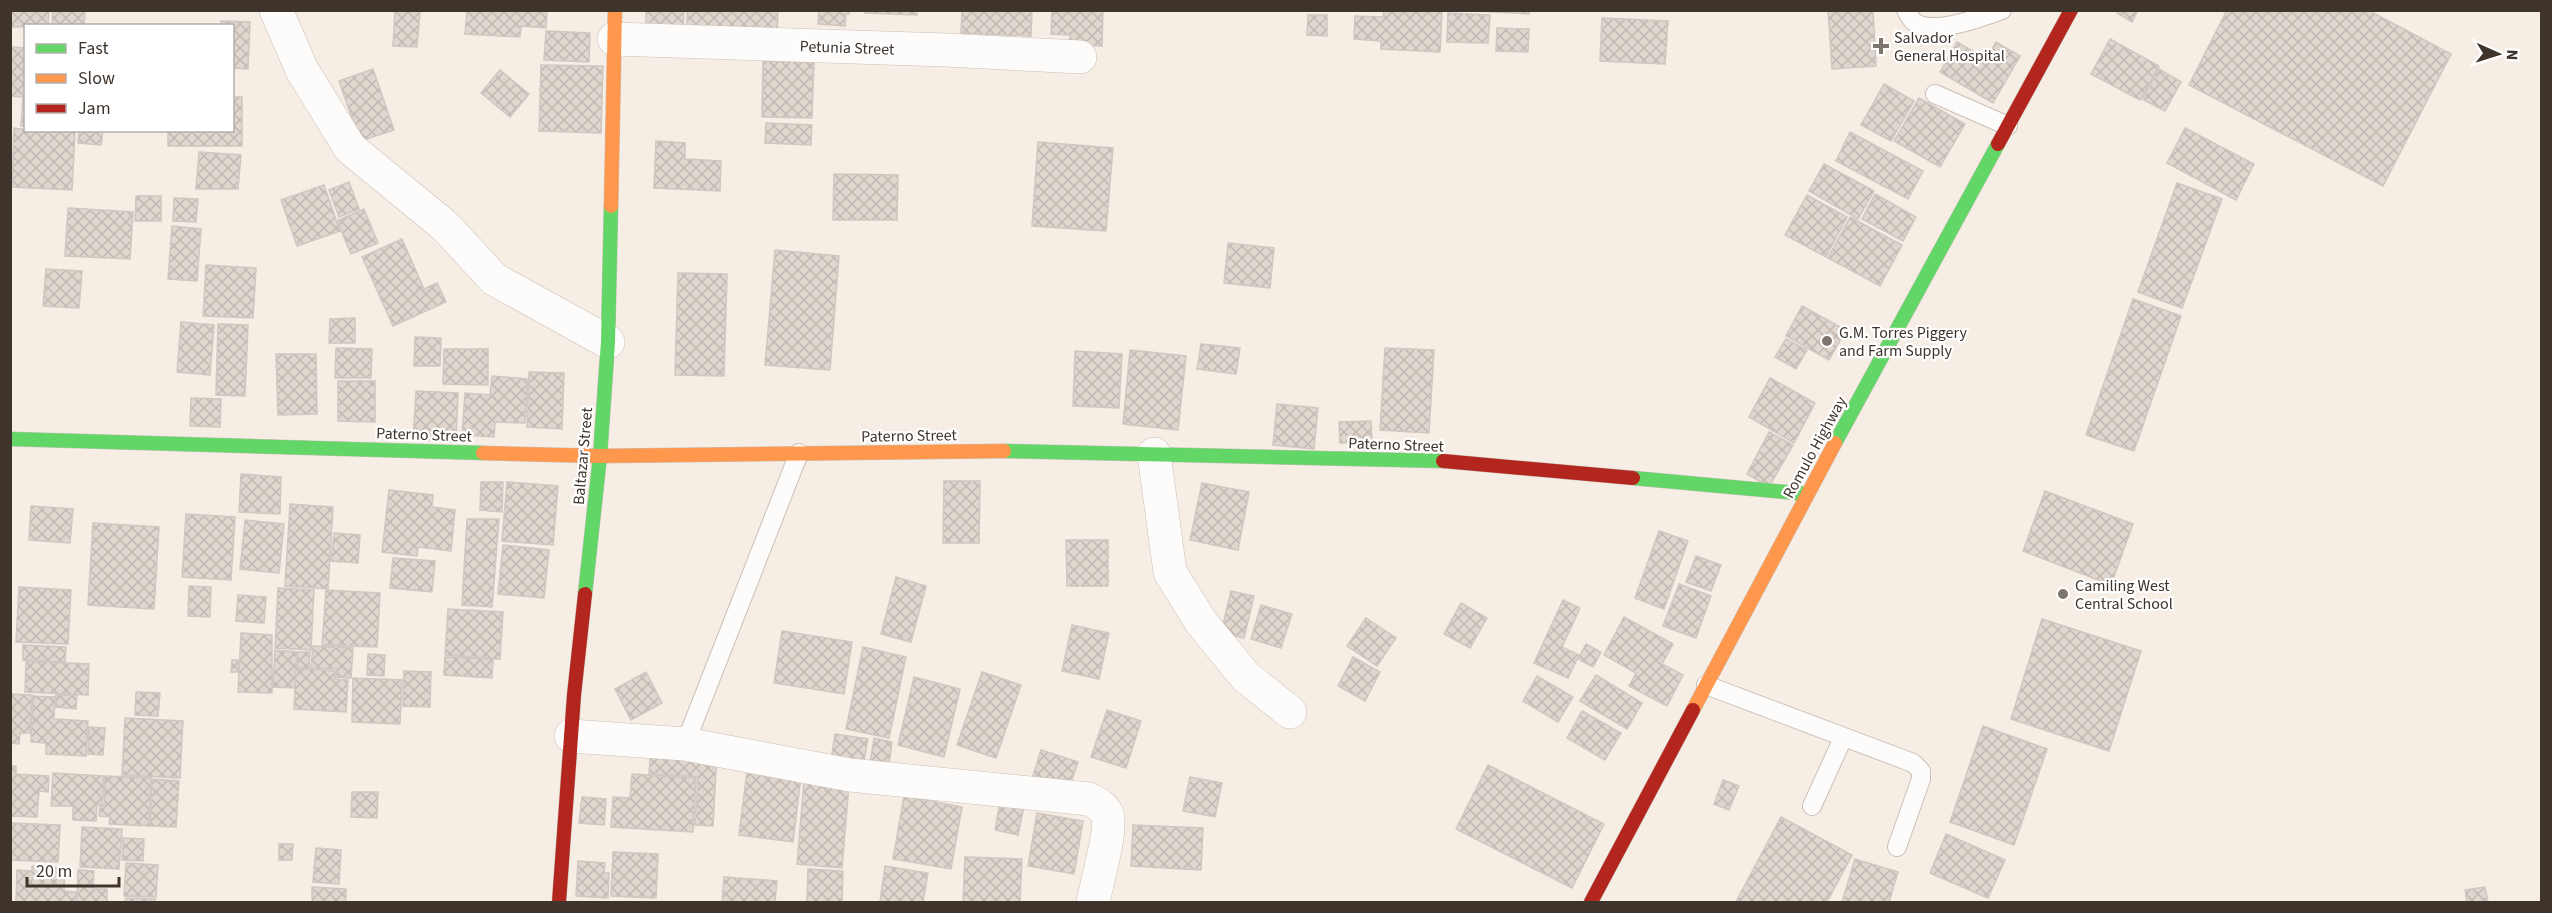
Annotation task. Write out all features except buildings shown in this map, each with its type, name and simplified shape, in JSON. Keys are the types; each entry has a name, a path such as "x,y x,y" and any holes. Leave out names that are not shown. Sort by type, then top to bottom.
{"main road":[{"name":"Romulo Highway","path":"1591,903 1807,494 2071,10"},
{"name":"Baltazar Street","path":"559,903 571,736 600,456 608,342 614,25"},
{"name":"Paterno Street","path":"10,439 600,456 1043,450 1440,461 1807,494"}],"street":[{"path":"276,10 302,70 350,148 445,226 494,279 608,342"},
{"name":"Petunia Street","path":"614,25 946,50 1080,57"},
{"path":"1154,454 1170,572 1201,622 1246,677 1290,711"},
{"path":"571,736 685,744 850,775 1089,799 1100,805 1108,815 1108,831 1093,903"}],"lane":[{"path":"1906,10 1915,22 1930,26 1956,25 2002,10"},
{"path":"1935,94 2008,126"},
{"path":"685,744 799,453"},
{"path":"1706,685 1913,763 1921,771 1920,779 1897,847"},
{"path":"1812,806 1843,738"}],"traffic: fast":[{"path":"1835,443 1998,144"},
{"path":"585,594 600,456 608,342 611,206"},
{"path":"10,439 483,453"},
{"path":"1004,451 1443,461"},
{"path":"1633,478 1807,494"}],"traffic: slow":[{"path":"611,206 615,10"},
{"path":"1693,710 1835,443"},
{"path":"483,453 600,456 1004,451"}],"traffic: jam":[{"path":"1998,144 2071,10"},
{"path":"1443,461 1633,478"},
{"path":"559,902 574,695 585,594"},
{"path":"1591,902 1693,710"}],"place":[{"name":"Salvador General Hospital","path":"1881,46"},
{"name":"G.M. Torres Piggery and Farm Supply","path":"1827,341"},
{"name":"Camiling West Central School","path":"2063,594"}]}
